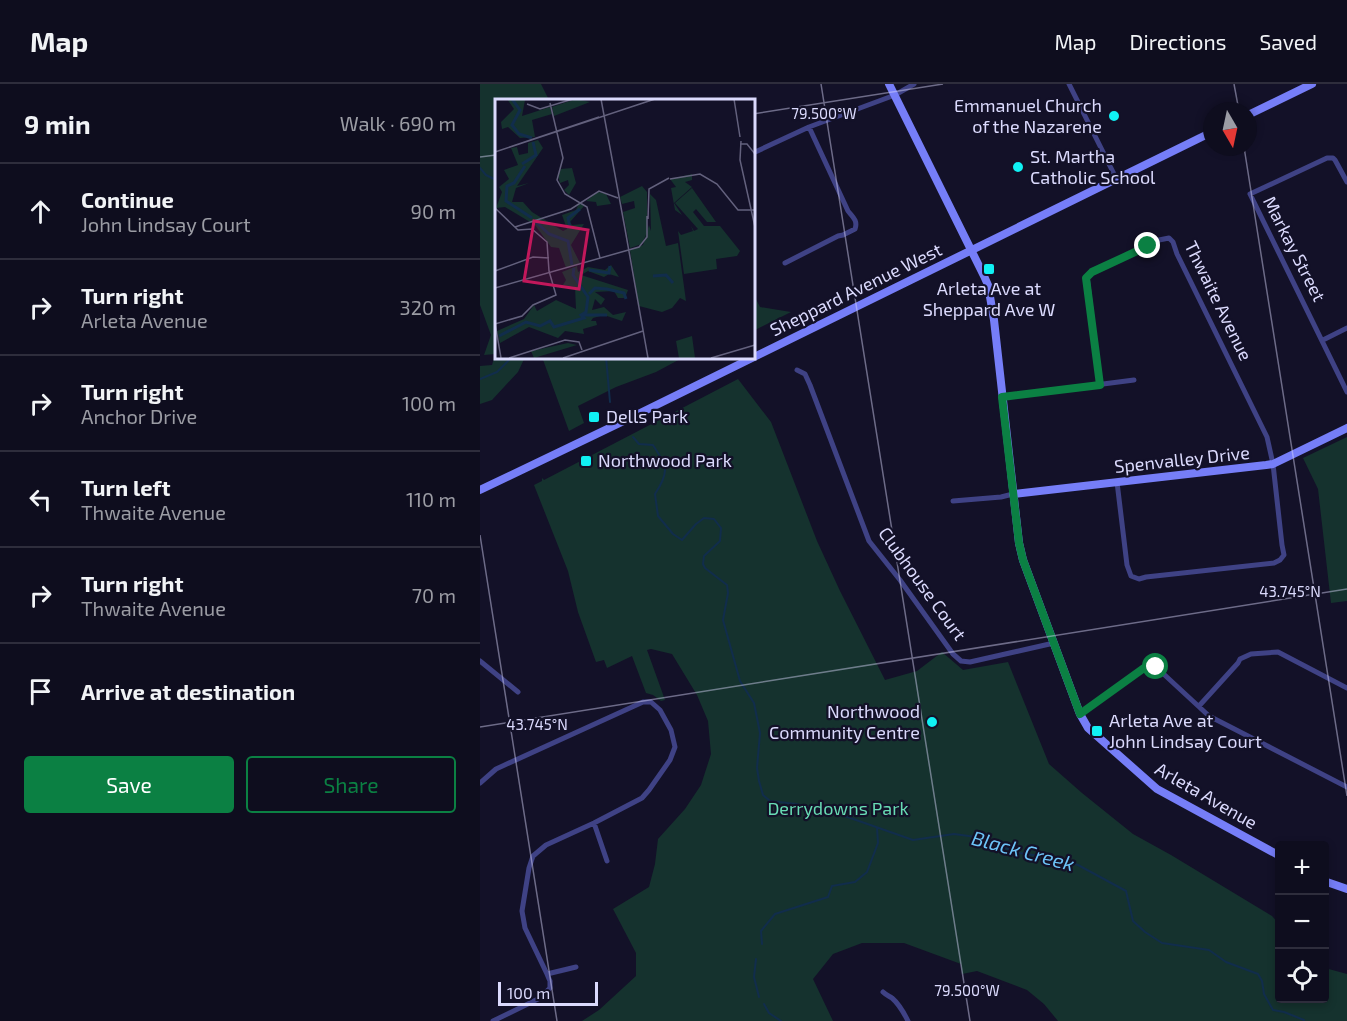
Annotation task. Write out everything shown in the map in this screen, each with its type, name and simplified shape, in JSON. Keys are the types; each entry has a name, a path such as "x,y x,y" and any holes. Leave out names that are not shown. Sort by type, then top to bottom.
{"street":[{"name":"Arleta Avenue","path":"889,84 988,285 1019,543 1023,560 1080,714 1088,728 1157,789 1275,853"},
{"path":"754,153 809,127 895,95 914,84"},
{"path":"1070,84 1116,178"},
{"path":"1257,111 1312,84"},
{"path":"784,263 855,229 856,225 809,127"},
{"name":"Sheppard Avenue West","path":"754,357 1203,136"},
{"name":"Markay Street","path":"1347,182 1335,160 1327,158 1250,194 1347,392"},
{"name":"Thwaite Avenue","path":"1100,385 1087,276 1169,238 1173,242 1264,430 1273,464"},
{"path":"1323,340 1347,328"},
{"name":"Sheppard Avenue West","path":"480,490 751,358"},
{"name":"Clubhouse Court","path":"797,370 805,374 810,385 869,541 957,658 961,661 978,661 1054,643"},
{"path":"1002,397 1134,380"},
{"name":"Spenvalley Drive","path":"1013,494 1273,464 1347,428"},
{"path":"1117,482 1128,571 1131,576 1139,579 1274,563 1282,558 1284,555 1273,464"},
{"path":"953,501 1013,494"},
{"path":"1199,706 1240,659 1251,654 1278,652 1347,688"},
{"path":"480,661 518,692"},
{"path":"1080,714 1148,666 1156,667 1209,716 1347,788"},
{"path":"480,783 496,769 643,702 651,702 660,711 670,730 675,747 672,756 642,798 542,848 533,856 522,911 524,923 550,981 550,988 533,1002 493,1021"},
{"path":"594,823 607,861"},
{"path":"1329,882 1347,889"},
{"path":"547,974 576,967"},
{"path":"883,992 899,1006 908,1021"}],"green space":[{"path":"480,84 541,84 548,99 495,99 495,354 484,355 491,335 480,305"},
{"path":"754,295 760,307 791,312 754,330"},
{"path":"495,354 495,358 525,358 518,372 492,400 480,404 480,366 492,365"},
{"path":"542,358 682,358 578,406 584,423 569,431"},
{"name":"Derrydowns Park","path":"738,379 771,422 817,541 885,680 917,671 942,652 963,670 1008,662 1049,764 1133,834 1272,916 1275,919 1275,1003 1329,1003 1329,969 1347,974 1347,1021 1058,1021 1044,1004 1027,990 977,971 962,974 961,964 904,943 862,943 833,954 813,979 833,1021 582,1021 599,1010 636,976 636,953 613,909 649,887 658,839 685,809 701,785 711,754 708,721 697,695 672,654 647,650 665,700 661,701 646,693 632,656 607,668 604,660 596,662 578,612 568,571 534,485 542,481 542,478 544,480"},
{"path":"1347,437 1347,601 1331,603 1318,489 1303,458"}],"waterway":[{"name":"Black Creek","path":"480,168 486,175 495,180"},
{"path":"480,379 497,372 510,358"},
{"name":"Black Creek","path":"606,358 610,402"},
{"name":"Black Creek","path":"633,437 639,444 653,445 664,464 665,474 655,494 658,516 673,534 682,540 704,518 714,519 721,528 720,541 704,556 703,564 727,585 728,593 723,620 740,681 754,703 760,733 757,768 763,795 770,801 796,804 839,814 913,840 954,834 976,837 1019,853 1078,865 1126,891 1133,921 1145,932 1162,943 1209,950 1226,962 1258,974 1262,981 1264,994 1273,1010 1304,1020"},
{"path":"762,944 761,931 775,914 828,897 832,886 855,882 867,872 878,843 877,828"},
{"path":"756,959 754,977 759,997"},
{"path":"764,1004 769,1013 781,1021"}],"place":[{"name":"Emmanuel Church of the Nazarene","path":"1114,116"},
{"name":"St. Martha Catholic School","path":"1018,167"},
{"name":"Arleta Ave at Sheppard Ave W","path":"989,269"},
{"name":"Dells Park","path":"594,417"},
{"name":"Northwood Park","path":"586,461"},
{"name":"Northwood Community Centre","path":"932,722"},
{"name":"Arleta Ave at John Lindsay Court","path":"1097,731"}],"route":[{"path":"1148,246 1092,272 1086,278 1100,385 1002,397 1023,560 1080,714 1144,668 1156,667"}]}
